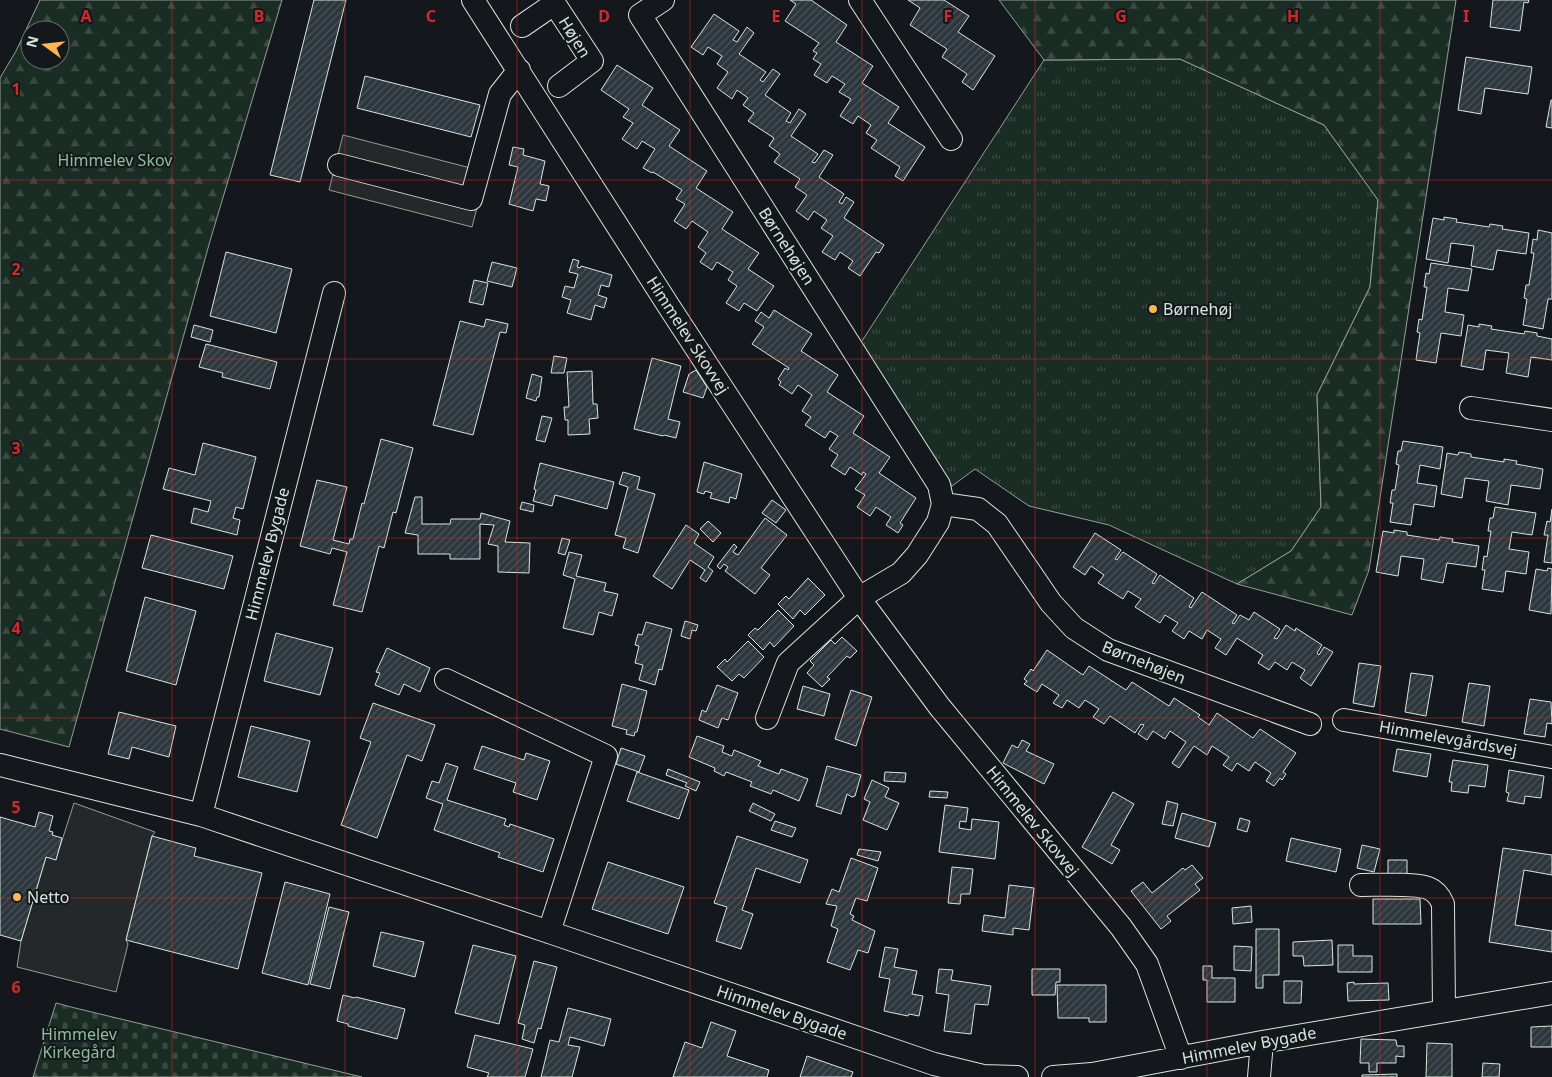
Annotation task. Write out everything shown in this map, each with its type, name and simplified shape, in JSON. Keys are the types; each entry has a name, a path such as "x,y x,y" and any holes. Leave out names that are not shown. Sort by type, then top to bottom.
{"street":[{"name":"Himmelev Skovvej","path":"473,0 859,598 939,706 1121,927 1147,964 1181,1058"},
{"name":"Børnehøjen","path":"663,0 640,15 939,485 943,504 978,509 998,524 1051,603 1074,628 1108,650 1310,724"},
{"path":"860,0 951,139"},
{"name":"Højen","path":"522,26 553,2 592,61 560,86"},
{"path":"339,165 471,199 500,94 519,70"},
{"name":"Himmelev Bygade","path":"201,815 334,293"},
{"path":"1471,408 1552,420"},
{"path":"767,718 788,663 859,598 901,573 917,555 938,522 943,504"},
{"path":"446,680 606,756 549,932"},
{"name":"Himmelevgårdsvej","path":"1344,720 1552,757"},
{"name":"Himmelev Bygade","path":"0,766 201,815 934,1064 983,1076 1018,1077"},
{"path":"1361,884 1417,886 1428,888 1438,894 1444,904 1444,1011"},
{"name":"Himmelev Bygade","path":"1054,1077 1092,1074 1262,1042 1552,993"},
{"path":"1259,1077 1262,1042"}],"green space":[{"name":"Himmelev Skov","path":"40,0 282,0 210,241 69,747 0,729 0,78 20,42 20,70 70,70 70,20 31,20"},
{"path":"999,0 1456,0 1369,570 1352,615 1237,584 1291,551 1321,507 1317,395 1370,287 1378,200 1324,125 1180,59 1044,60"},
{"path":"1180,59 1324,125 1378,200 1370,287 1317,395 1321,507 1291,551 1237,584 1109,525 1029,506 975,469 952,486 860,344 1044,60"},
{"name":"Himmelev Kirkegård","path":"56,1003 75,1008 362,1077 33,1077"}],"shaded area":[{"path":"343,135 486,172 472,227 329,190"},
{"path":"74,803 155,832 152,836 126,940 128,944 116,992 17,967 21,941 46,857 56,859"}],"building":[{"path":"314,0 346,0 300,182 270,175"},
{"path":"790,0 811,0 847,25 836,42 873,66 862,83 899,107 888,123 925,147 903,181 895,176 900,167 871,148 877,140 866,133 871,125 858,116 853,124 840,116 851,99 839,92 845,84 832,76 827,83 814,75 821,64 813,59 817,53 813,51 819,43 785,21 796,4"},
{"path":"908,0 944,0 969,16 958,32 995,56 973,90 962,82 967,74 942,57 947,49 910,25 920,8"},
{"path":"1493,0 1529,0 1528,3 1524,2 1520,31 1490,27"},
{"path":"714,14 739,31 733,40 737,42 747,27 754,33 739,54 766,72 760,80 763,82 773,69 780,74 765,95 791,113 786,121 790,123 799,109 806,114 791,136 818,154 812,162 815,163 824,150 833,155 819,177 844,194 839,202 842,204 846,197 854,202 844,218 884,245 879,253 876,252 860,276 848,268 853,261 840,252 835,260 822,252 833,236 821,228 827,220 814,211 808,220 796,211 807,195 795,187 800,179 774,162 780,154 769,146 774,138 748,121 754,113 743,105 748,98 737,90 732,99 717,88 728,72 717,64 722,56 708,47 703,55 691,47"},
{"path":"1466,57 1532,67 1528,94 1485,88 1481,114 1458,110"},
{"path":"617,65 653,88 642,105 680,130 669,146 707,171 696,188 733,212 722,229 759,253 748,269 774,286 757,311 744,303 739,311 726,303 737,286 728,280 733,272 717,262 712,270 700,262 706,253 698,247 708,232 692,221 686,229 674,221 685,204 676,199 682,190 643,168 655,149 642,141 637,149 622,139 633,123 623,117 629,109 601,90"},
{"path":"365,76 480,105 471,137 357,108"},
{"path":"1552,100 1552,128 1546,127"},
{"path":"513,147 524,149 523,155 545,161 540,184 549,186 546,201 536,199 533,211 509,204 518,167 509,165"},
{"path":"1444,217 1457,219 1456,222 1489,227 1490,224 1503,226 1502,229 1529,233 1526,254 1497,250 1493,270 1471,266 1474,246 1451,243 1448,263 1426,259 1433,218 1444,220"},
{"path":"1538,230 1552,233 1552,299 1548,299 1543,329 1523,325 1527,299 1524,298 1526,285 1529,285 1534,253 1531,253 1533,239 1537,240"},
{"path":"226,252 292,269 276,333 210,316"},
{"path":"573,259 579,261 577,267 580,268 581,266 612,275 609,287 601,285 598,295 607,298 604,308 595,305 591,320 567,313 571,300 562,297 565,286 574,288 578,274 569,272"},
{"path":"492,262 517,268 512,287 487,281"},
{"path":"1431,263 1472,269 1468,291 1448,288 1445,312 1464,315 1461,336 1441,333 1436,363 1416,360 1420,333 1417,332 1419,319 1422,320 1427,287 1424,287 1426,273 1429,274"},
{"path":"474,280 488,283 483,305 469,302"},
{"path":"774,310 812,334 801,351 838,375 827,392 864,416 853,433 890,457 879,473 916,498 900,523 903,525 898,533 886,525 891,517 876,507 870,516 857,507 865,495 855,489 866,474 863,472 862,475 850,467 845,475 831,466 838,455 829,449 838,436 830,431 825,438 805,425 811,417 802,411 812,395 798,385 792,394 779,385 781,382 778,379 785,368 788,370 789,368 752,344 764,327 755,321 761,312 769,318"},
{"path":"486,319 508,324 506,333 500,332 473,435 433,425 460,321 484,327"},
{"path":"1479,324 1492,326 1491,329 1524,334 1525,331 1537,333 1537,336 1552,339 1552,360 1531,357 1528,377 1506,373 1509,353 1486,350 1483,370 1461,366 1468,325 1479,327"},
{"path":"194,325 213,330 210,342 191,337"},
{"path":"206,344 277,362 270,389 222,377 223,373 199,367"},
{"path":"554,356 567,358 564,373 551,373"},
{"path":"652,358 681,366 668,419 680,422 676,438 634,429"},
{"path":"696,370 707,387 703,398 683,392 689,374"},
{"path":"592,371 593,404 597,404 598,418 589,419 590,434 568,435 568,420 565,420 564,407 569,407 567,372"},
{"path":"532,374 542,377 539,397 537,397 536,401 526,398"},
{"path":"542,416 552,418 545,442 536,440"},
{"path":"381,439 413,448 396,513 393,512 384,548 379,546 362,612 333,605 347,552 332,548 330,554 300,546 317,480 347,487 333,540 349,544 350,539 353,539"},
{"path":"1403,441 1443,447 1440,469 1420,465 1417,483 1437,486 1434,507 1414,504 1411,525 1390,522 1393,503 1390,503 1392,490 1395,490 1399,465 1396,464 1398,451 1401,451"},
{"path":"203,443 256,457 243,509 236,507 233,518 240,520 237,535 191,523 194,508 208,512 211,501 163,489 169,468 195,475"},
{"path":"1459,452 1471,454 1471,457 1504,462 1504,459 1517,461 1516,464 1543,469 1540,489 1511,485 1508,505 1486,501 1489,481 1465,478 1462,498 1441,494 1447,453 1458,455"},
{"path":"704,462 742,474 736,499 730,497 729,503 710,498 712,493 705,491 704,494 697,492"},
{"path":"540,463 614,482 607,509 555,495 552,506 533,501"},
{"path":"623,472 640,477 637,489 655,494 638,553 623,548 626,538 615,535 628,487 619,484"},
{"path":"415,497 422,497 422,524 450,524 451,519 480,519 481,513 510,521 505,542 530,543 529,573 498,572 498,546 488,544 494,525 480,524 480,559 450,559 450,554 418,554 418,535 405,533"},
{"path":"772,500 786,510 776,523 762,513"},
{"path":"522,502 534,505 533,512 520,509"},
{"path":"1495,507 1536,513 1532,535 1512,532 1509,549 1529,552 1526,574 1506,571 1503,592 1482,589 1485,570 1482,570 1484,556 1487,557 1491,531 1488,531 1490,518 1493,518"},
{"path":"1552,509 1552,563 1544,562 1548,535 1544,535 1547,521 1550,522"},
{"path":"765,518 787,535 761,568 770,575 755,594 725,571 728,567 724,564 720,569 717,566 734,544 737,547 733,552 738,555"},
{"path":"708,521 721,533 713,542 700,529"},
{"path":"686,525 699,534 694,543 714,557 708,567 713,571 706,582 700,578 705,570 690,560 672,589 653,576"},
{"path":"1394,530 1407,532 1407,535 1439,540 1440,537 1453,539 1452,542 1479,546 1476,567 1447,563 1443,583 1421,579 1424,559 1401,556 1398,576 1376,572 1383,531 1394,533"},
{"path":"1095,533 1121,550 1115,559 1117,560 1123,552 1157,574 1152,583 1154,584 1160,575 1194,598 1189,607 1191,608 1202,592 1237,615 1232,623 1234,624 1240,615 1249,620 1254,612 1280,629 1274,638 1277,639 1286,625 1295,631 1296,628 1322,645 1317,653 1319,655 1324,647 1333,652 1311,686 1300,678 1305,670 1292,662 1287,670 1275,662 1269,670 1258,663 1263,655 1237,638 1226,655 1215,648 1221,639 1207,630 1202,639 1189,631 1184,639 1172,631 1178,623 1165,615 1160,623 1135,607 1141,599 1128,591 1123,599 1098,583 1104,575 1091,566 1085,575 1073,567"},
{"path":"151,535 233,556 224,589 142,568"},
{"path":"562,538 570,540 565,555 558,553"},
{"path":"569,552 582,555 576,576 606,583 604,591 618,594 612,616 599,612 593,635 563,628 575,579 563,575"},
{"path":"1548,568 1552,569 1551,614 1529,610 1536,569 1547,571"},
{"path":"808,578 825,595 805,615 800,610 793,619 778,604 786,596 789,599"},
{"path":"145,597 196,611 176,685 126,671"},
{"path":"778,610 794,626 774,647 770,642 763,650 748,635 755,628 758,630"},
{"path":"685,621 698,625 696,631 692,630 690,639 681,636"},
{"path":"646,622 672,629 662,670 659,669 655,685 639,680 643,665 635,663 639,646 635,645 638,634 642,635"},
{"path":"276,633 333,648 320,695 264,681"},
{"path":"842,637 857,651 850,658 847,656 827,677 830,679 822,687 807,673 814,665 810,661 831,640 835,644"},
{"path":"748,641 764,657 744,678 739,674 732,681 717,667 725,659 727,662"},
{"path":"387,648 430,668 420,692 404,684 399,695 375,685 380,673 376,672"},
{"path":"1047,650 1083,675 1089,666 1126,690 1132,682 1169,706 1174,698 1200,715 1198,717 1209,725 1217,713 1253,738 1260,729 1296,753 1283,772 1286,774 1282,780 1280,778 1274,786 1266,781 1271,773 1255,762 1249,771 1237,763 1232,771 1223,765 1229,757 1212,746 1207,755 1194,746 1179,768 1172,763 1186,742 1170,731 1165,739 1153,731 1147,740 1138,734 1144,725 1141,724 1135,733 1110,716 1104,724 1093,717 1099,709 1085,700 1079,708 1067,700 1062,708 1053,703 1059,695 1042,684 1037,692 1024,684 1027,681 1024,679 1031,669 1033,671"},
{"path":"1359,663 1381,666 1374,707 1353,703"},
{"path":"1411,673 1433,676 1426,716 1405,712"},
{"path":"1469,683 1490,686 1484,726 1462,722"},
{"path":"622,684 647,691 637,732 635,732 634,736 626,734 627,730 612,726"},
{"path":"717,685 738,693 728,720 722,718 718,728 699,720 702,710 706,712"},
{"path":"803,686 830,694 824,716 797,709"},
{"path":"851,690 872,697 856,746 835,739"},
{"path":"1530,699 1551,702 1552,724 1547,723 1545,737 1524,734"},
{"path":"373,703 435,725 422,761 407,755 377,838 341,825 371,742 360,738"},
{"path":"119,712 176,726 169,757 132,747 129,759 108,754"},
{"path":"251,726 310,741 297,792 238,777"},
{"path":"697,736 724,746 722,752 732,756 734,750 761,761 758,766 779,774 781,769 808,779 799,801 773,790 771,794 750,786 752,782 726,772 724,776 714,771 715,768 689,757"},
{"path":"1022,740 1030,744 1026,751 1054,764 1044,784 1003,763 1012,745 1018,748"},
{"path":"482,746 524,760 526,753 550,761 537,800 513,792 516,783 474,769"},
{"path":"621,748 645,756 639,772 616,764"},
{"path":"1397,749 1431,754 1427,777 1393,771"},
{"path":"1453,760 1488,765 1485,787 1469,785 1468,793 1451,791 1452,782 1449,782"},
{"path":"446,763 458,767 447,800 506,819 504,825 509,827 510,824 554,839 543,872 498,857 500,853 434,830 443,804 426,798 432,781 439,783"},
{"path":"827,766 861,775 855,796 852,797 847,794 841,814 816,806"},
{"path":"668,769 700,782 696,791 685,786 687,783 666,775"},
{"path":"1509,770 1544,776 1541,798 1525,796 1524,804 1507,801 1509,793 1506,792"},
{"path":"637,772 689,790 679,819 627,801"},
{"path":"885,772 906,773 905,782 884,781"},
{"path":"872,780 889,788 885,797 899,803 887,830 863,820 870,802 864,799"},
{"path":"930,791 948,792 947,798 929,797"},
{"path":"1113,792 1134,804 1111,845 1120,850 1112,864 1082,847"},
{"path":"1167,801 1178,804 1173,826 1162,824"},
{"path":"753,803 775,814 771,821 749,811"},
{"path":"945,805 968,808 966,822 960,821 959,828 971,830 972,819 999,822 995,859 939,852"},
{"name":"Netto","path":"39,812 53,816 49,831 53,832 52,835 62,838 56,860 46,857 21,941 0,935 0,817 35,827"},
{"path":"1182,813 1216,823 1209,847 1175,838"},
{"path":"1240,818 1250,821 1247,832 1237,829"},
{"path":"775,821 796,828 792,837 771,830"},
{"path":"152,836 196,848 194,856 262,873 238,969 126,940"},
{"path":"737,836 808,860 800,883 756,868 742,910 753,914 741,949 716,941 727,907 714,903"},
{"path":"1291,838 1341,849 1336,872 1286,861"},
{"path":"1362,845 1380,849 1374,872 1357,868"},
{"path":"1503,848 1552,855 1552,875 1524,870 1515,925 1552,931 1552,952 1489,942"},
{"path":"859,849 881,852 878,861 857,855"},
{"path":"851,858 878,868 867,901 856,898 850,914 854,916 852,920 875,931 868,953 858,950 850,970 827,962 838,929 831,926 837,906 826,904 832,889 839,892"},
{"path":"1388,860 1407,860 1407,882 1388,882"},
{"path":"608,862 684,887 668,934 592,909"},
{"path":"1192,865 1203,878 1195,884 1200,890 1167,916 1171,921 1161,929 1131,891 1143,882 1152,893 1183,868 1185,870"},
{"path":"952,867 973,869 970,894 961,894 960,904 948,903"},
{"path":"285,882 330,894 308,985 262,973"},
{"path":"1009,885 1034,888 1029,930 1013,928 1013,935 982,931 984,915 1005,918"},
{"path":"1373,899 1420,899 1421,924 1373,924"},
{"path":"1251,906 1252,922 1233,924 1232,908"},
{"path":"329,907 349,912 330,989 310,984"},
{"path":"1256,929 1279,929 1279,975 1263,975 1263,988 1256,988"},
{"path":"381,932 424,942 415,977 373,966"},
{"path":"1332,940 1333,965 1304,966 1303,956 1293,956 1293,942"},
{"path":"473,945 516,956 499,1024 455,1013"},
{"path":"1338,945 1353,945 1353,956 1372,956 1372,972 1338,972"},
{"path":"1234,946 1252,947 1251,971 1234,970"},
{"path":"885,947 898,949 894,967 917,971 912,994 923,996 919,1016 909,1014 908,1016 884,1011 890,979 879,977"},
{"path":"534,961 557,967 541,1029 538,1028 534,1043 522,1039 525,1025 518,1023"},
{"path":"1203,966 1212,966 1212,978 1235,978 1235,1002 1207,1002 1207,980 1203,980"},
{"path":"939,969 953,970 951,980 991,986 988,1005 975,1004 971,1034 944,1031 949,995 936,993"},
{"path":"1032,969 1060,969 1060,982 1056,982 1055,995 1032,995"},
{"path":"1284,981 1302,981 1301,1003 1284,1003"},
{"path":"1354,982 1354,984 1388,983 1389,1000 1348,1001 1347,983"},
{"path":"1057,985 1106,985 1106,1022 1089,1022 1089,1018 1058,1018"},
{"path":"343,995 405,1009 397,1039 348,1026 348,1024 337,1021"},
{"path":"568,1008 611,1019 604,1046 570,1037 568,1045 580,1047 572,1077 541,1077 550,1040 559,1042"},
{"path":"711,1022 736,1031 727,1056 769,1070 767,1077 673,1077 685,1042 702,1048"},
{"path":"1552,1026 1552,1047 1531,1047 1531,1027"},
{"path":"475,1035 533,1049 525,1077 487,1077 489,1073 467,1067"},
{"path":"1361,1039 1396,1040 1397,1046 1404,1046 1404,1057 1396,1056 1396,1063 1377,1063 1377,1072 1369,1072 1369,1063 1360,1063"},
{"path":"1427,1043 1452,1044 1452,1077 1426,1077"},
{"path":"807,1056 853,1072 851,1077 800,1077"},
{"path":"1483,1063 1500,1064 1499,1077 1482,1077"},
{"path":"1397,1074 1397,1077 1362,1077 1362,1075"}],"place":[{"name":"Børnehøj","path":"1153,309"},
{"name":"Netto","path":"17,897"}]}
